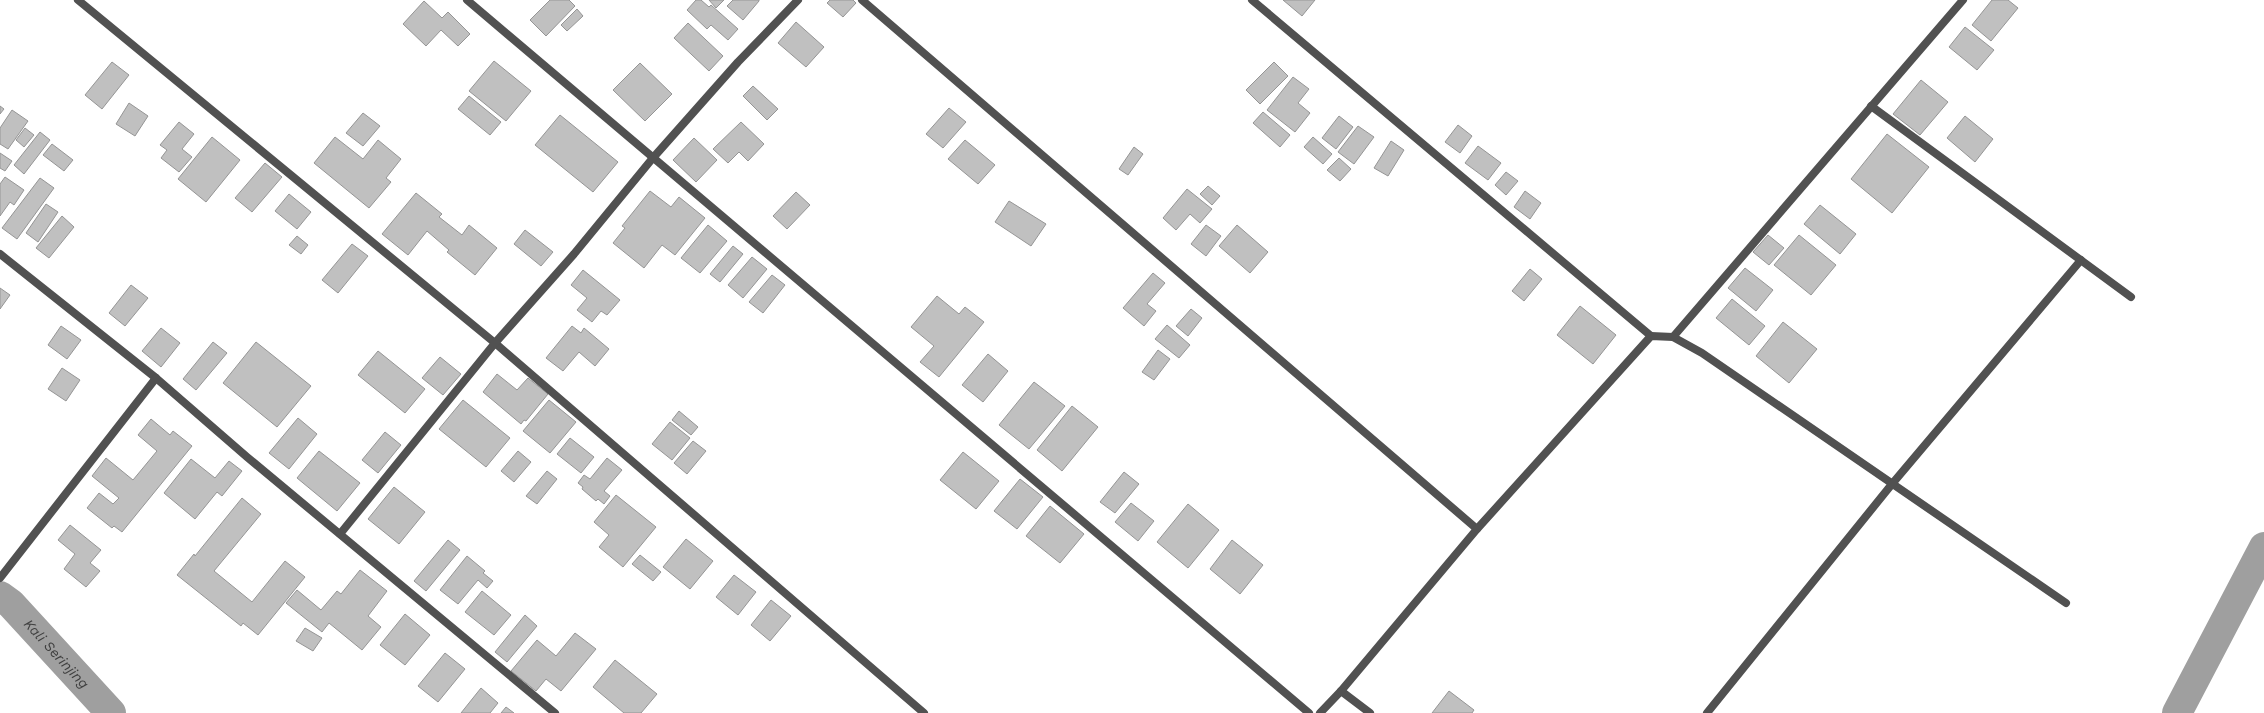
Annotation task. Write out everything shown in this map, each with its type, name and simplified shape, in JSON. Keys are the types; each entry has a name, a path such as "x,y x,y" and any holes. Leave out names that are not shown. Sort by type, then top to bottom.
{"street":[{"path":"78,0 495,343 924,713"},
{"path":"467,0 652,159 1309,713"},
{"path":"340,534 495,343 588,238 652,159 738,62 798,0"},
{"path":"862,0 1477,529"},
{"path":"1252,0 1650,336 1673,337 1702,353 2066,603"},
{"path":"1673,337 1963,0"},
{"path":"1871,106 2131,297"},
{"path":"0,254 156,378 247,457 555,713"},
{"path":"1707,713 1892,484 2081,260"},
{"path":"1320,713 1341,691 1477,529 1650,336"},
{"path":"2,574 156,378"},
{"path":"1341,691 1370,713"}],"building":[{"path":"550,0 569,0 575,6 546,36 530,20"},
{"path":"696,0 701,0 709,7 711,5 738,29 728,40 711,25 707,29 687,10"},
{"path":"709,0 724,0 716,8"},
{"path":"733,0 759,1 743,20 727,6"},
{"path":"830,0 853,0 856,3 843,17 827,3"},
{"path":"1283,0 1315,0 1302,16"},
{"path":"1992,0 2008,0 2018,8 1991,41 1972,25"},
{"path":"424,1 442,18 448,12 470,34 458,46 441,30 426,46 403,24"},
{"path":"577,9 583,16 567,31 561,25"},
{"path":"796,22 824,47 806,67 778,43"},
{"path":"688,23 723,56 709,71 674,38"},
{"path":"1965,27 1994,50 1977,70 1949,47"},
{"path":"494,61 531,91 506,121 469,91"},
{"path":"112,62 129,75 102,109 85,95"},
{"path":"1274,62 1288,76 1260,104 1246,90"},
{"path":"640,63 672,94 645,121 613,90"},
{"path":"1293,77 1309,89 1298,103 1310,113 1295,132 1267,110"},
{"path":"1921,80 1948,102 1920,135 1893,114"},
{"path":"753,86 778,109 767,120 743,96"},
{"path":"469,96 501,122 490,135 458,109"},
{"path":"129,103 148,116 135,136 116,124"},
{"path":"0,106 4,109 0,114"},
{"path":"949,108 966,122 943,148 926,134"},
{"path":"12,110 28,121 8,149 0,144 0,128"},
{"path":"1263,112 1290,135 1280,147 1253,123"},
{"path":"363,113 380,126 363,146 346,133"},
{"path":"560,115 618,162 593,192 535,145"},
{"path":"1339,116 1353,127 1336,149 1322,138"},
{"path":"1965,116 1993,139 1975,162 1947,138"},
{"path":"179,122 194,134 182,149 192,157 179,172 161,158 167,150 160,145"},
{"path":"741,122 764,144 748,161 739,152 728,163 713,149"},
{"path":"1458,125 1472,136 1460,153 1445,142"},
{"path":"1358,126 1374,137 1354,164 1338,152"},
{"path":"25,128 34,135 24,147 16,140"},
{"path":"40,132 50,140 24,174 14,165"},
{"path":"1887,134 1929,167 1892,213 1851,179"},
{"path":"212,137 240,160 206,202 178,179"},
{"path":"335,137 363,159 378,140 401,159 386,178 391,182 369,208 314,163"},
{"path":"1313,137 1332,154 1323,164 1304,147"},
{"path":"694,138 717,160 696,182 673,160"},
{"path":"965,140 995,165 978,184 948,159"},
{"path":"1391,141 1404,150 1388,176 1374,168"},
{"path":"52,144 73,160 64,171 43,155"},
{"path":"1478,146 1501,163 1488,180 1465,163"},
{"path":"1134,147 1143,154 1128,175 1119,169"},
{"path":"0,153 12,161 5,171 0,168"},
{"path":"1339,158 1351,169 1340,181 1327,170"},
{"path":"265,163 282,177 252,212 235,198"},
{"path":"1506,172 1518,181 1506,195 1495,185"},
{"path":"5,177 24,190 14,205 10,202 0,216 0,184"},
{"path":"40,178 54,188 17,239 2,228"},
{"path":"1208,186 1220,196 1212,205 1200,194"},
{"path":"1187,189 1212,209 1200,223 1190,214 1176,230 1163,218"},
{"path":"650,191 671,207 679,197 705,218 675,255 662,245 644,268 613,243 625,228 622,226"},
{"path":"1525,191 1541,203 1530,219 1514,207"},
{"path":"796,192 810,205 787,229 773,216"},
{"path":"416,193 442,214 439,217 462,235 469,225 497,248 475,275 447,252 449,250 427,231 408,255 382,234"},
{"path":"289,194 311,212 297,229 275,211"},
{"path":"1009,201 1046,224 1031,246 995,222"},
{"path":"46,204 58,212 38,242 26,233"},
{"path":"1820,205 1856,234 1840,254 1804,224"},
{"path":"62,216 74,227 49,258 36,248"},
{"path":"708,225 727,241 700,273 681,258"},
{"path":"1206,225 1221,236 1206,256 1191,244"},
{"path":"1237,225 1268,252 1250,273 1219,246"},
{"path":"525,230 553,252 541,266 514,244"},
{"path":"1768,235 1784,248 1769,265 1753,252"},
{"path":"1799,235 1836,265 1811,295 1774,265"},
{"path":"297,236 308,245 301,254 289,245"},
{"path":"352,244 368,256 338,293 322,280"},
{"path":"733,246 743,254 720,282 710,274"},
{"path":"752,257 767,269 743,298 728,285"},
{"path":"1745,268 1773,290 1756,311 1728,288"},
{"path":"1530,269 1542,279 1524,301 1512,291"},
{"path":"583,270 620,300 607,315 601,311 592,322 577,310 587,298 571,285"},
{"path":"1153,273 1165,283 1147,304 1156,311 1144,326 1123,308"},
{"path":"772,275 785,285 763,313 749,302"},
{"path":"131,285 148,298 125,326 109,313"},
{"path":"0,288 10,295 0,309"},
{"path":"937,296 959,314 965,307 984,322 939,377 920,362 934,346 911,327"},
{"path":"1732,299 1765,326 1749,345 1716,318"},
{"path":"1580,306 1616,335 1593,364 1557,335"},
{"path":"1191,309 1202,318 1188,336 1176,326"},
{"path":"1783,322 1817,349 1789,383 1756,356"},
{"path":"1167,325 1190,345 1179,358 1155,339"},
{"path":"61,326 81,340 67,359 48,345"},
{"path":"572,326 581,333 584,328 609,349 595,366 579,352 563,371 546,358"},
{"path":"161,328 180,343 161,367 142,351"},
{"path":"213,342 227,353 196,390 183,379"},
{"path":"256,342 311,386 277,427 223,383"},
{"path":"1158,350 1170,359 1154,380 1142,372"},
{"path":"378,351 425,389 405,413 358,375"},
{"path":"988,354 1008,371 983,402 962,385"},
{"path":"440,357 461,374 443,395 422,378"},
{"path":"62,368 80,380 66,401 48,389"},
{"path":"497,374 517,390 528,378 548,394 526,421 524,420 521,424 483,392"},
{"path":"1034,382 1065,406 1029,449 999,425"},
{"path":"463,400 510,438 486,467 439,429"},
{"path":"549,400 576,422 550,453 523,431"},
{"path":"1072,406 1098,427 1062,471 1037,450"},
{"path":"679,411 698,427 691,435 672,420"},
{"path":"298,418 317,434 289,469 269,453"},
{"path":"151,419 170,435 173,431 192,446 122,532 114,526 112,528 87,508 99,493 113,504 119,498 92,476 106,458 133,480 157,451 138,435"},
{"path":"670,422 690,438 672,460 652,444"},
{"path":"385,432 401,445 378,473 362,460"},
{"path":"570,438 594,457 581,473 557,454"},
{"path":"693,441 706,451 687,474 674,463"},
{"path":"319,451 360,483 337,511 297,478"},
{"path":"518,451 531,462 514,482 501,471"},
{"path":"963,452 999,481 976,509 940,480"},
{"path":"607,458 622,470 604,491 610,496 604,504 598,499 596,501 582,489 583,487 578,483 584,475 590,479"},
{"path":"191,459 215,478 229,461 242,471 222,496 217,492 195,519 164,493"},
{"path":"547,471 557,479 537,504 526,496"},
{"path":"1124,472 1139,484 1115,513 1100,502"},
{"path":"1020,479 1043,497 1017,529 994,511"},
{"path":"394,487 425,512 399,544 368,519"},
{"path":"616,495 656,527 623,567 599,547 609,535 594,522"},
{"path":"242,498 261,514 214,571 252,602 285,561 305,577 258,635 243,623 241,626 177,575 194,554 195,556"},
{"path":"1131,503 1154,521 1138,541 1115,522"},
{"path":"1188,504 1219,530 1188,568 1157,542"},
{"path":"1050,506 1084,534 1060,563 1026,536"},
{"path":"70,525 101,550 90,563 100,571 86,587 64,569 75,554 58,540"},
{"path":"686,539 713,561 690,589 663,567"},
{"path":"448,540 460,550 426,591 414,581"},
{"path":"1232,540 1263,565 1240,594 1210,569"},
{"path":"640,555 661,572 653,581 632,564"},
{"path":"467,556 485,571 483,573 493,581 487,588 478,580 458,604 440,590"},
{"path":"360,570 387,591 368,616 381,627 362,650 329,623 322,632 286,603 297,590 321,610 337,591 341,594"},
{"path":"734,575 756,592 738,615 716,597"},
{"path":"482,591 511,615 494,635 465,612"},
{"path":"771,600 791,616 770,641 751,625"},
{"path":"405,614 430,635 405,665 380,645"},
{"path":"525,615 537,626 507,662 495,652"},
{"path":"305,628 322,638 313,651 296,641"},
{"path":"575,633 596,649 561,691 546,679 536,691 511,671 537,640 556,656"},
{"path":"445,653 465,669 438,702 418,686"},
{"path":"615,660 657,694 641,713 624,713 593,687"},
{"path":"481,688 498,703 490,713 461,713"},
{"path":"1449,691 1474,710 1472,713 1432,713"},
{"path":"506,707 514,713 501,713"}],"waterway":[{"path":"2177,713 2264,547"},
{"name":"Kali Serinjing","path":"0,596 11,604 111,713"}]}
